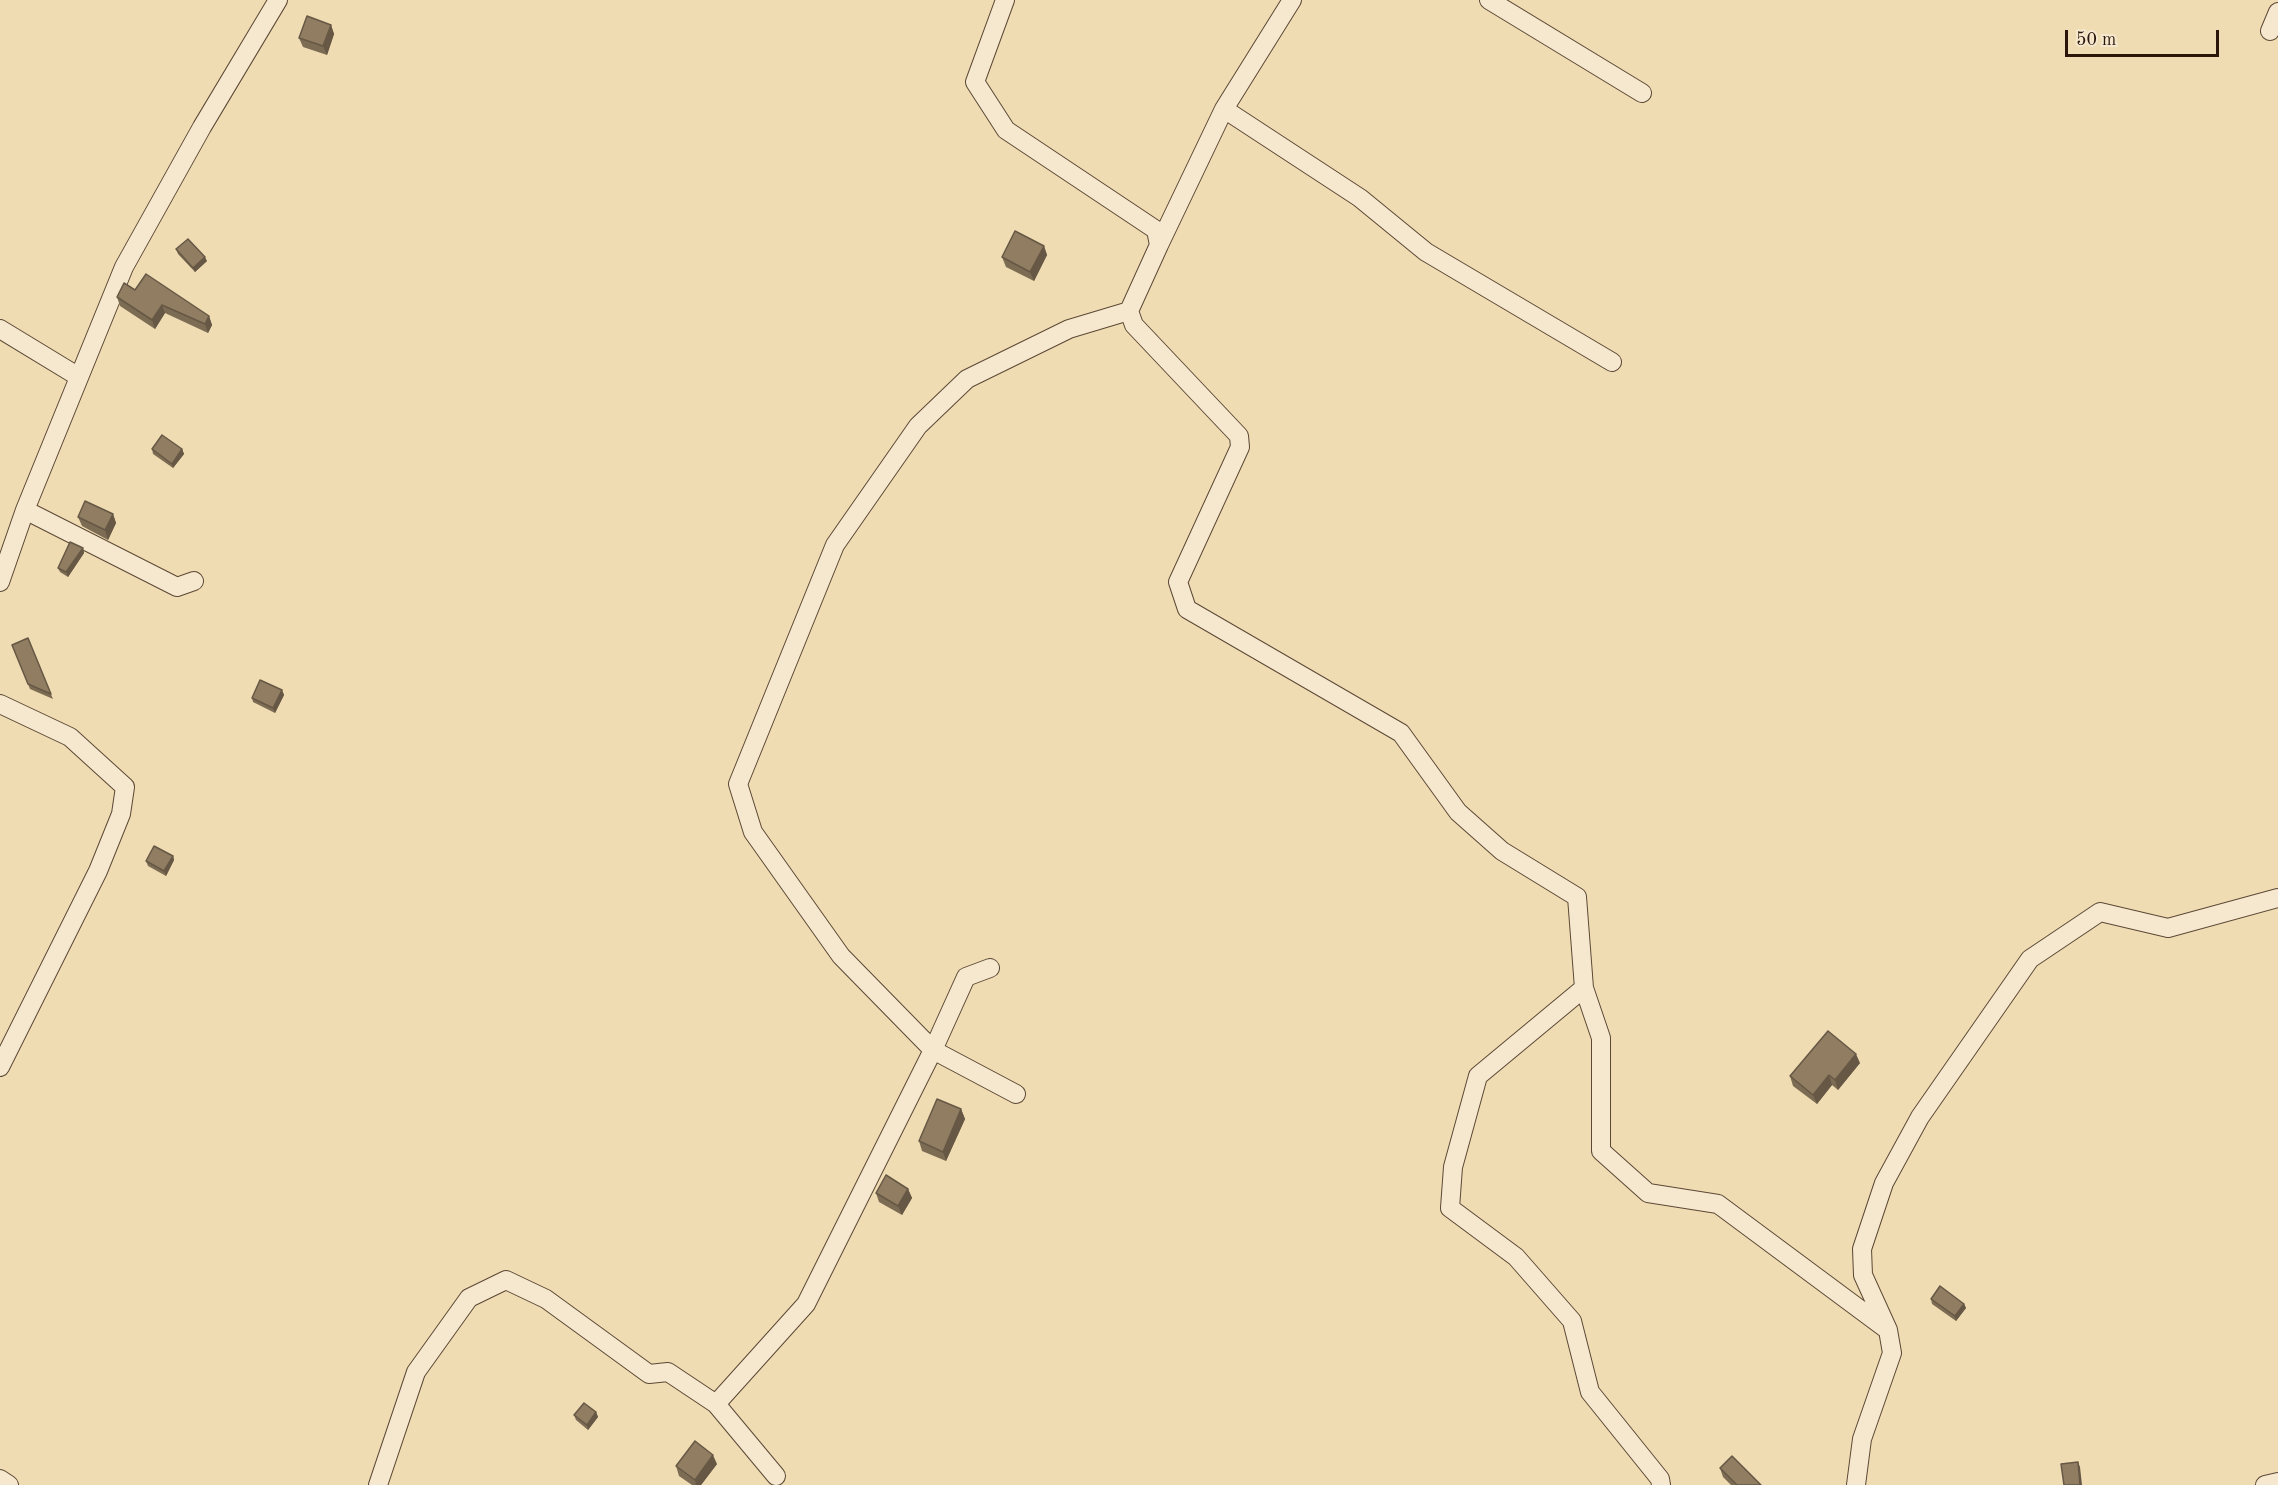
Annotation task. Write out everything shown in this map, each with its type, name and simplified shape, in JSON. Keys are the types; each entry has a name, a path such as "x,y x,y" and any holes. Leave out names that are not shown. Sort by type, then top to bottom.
{"street":[{"path":"0,582 25,510 124,267 202,127 278,0"},
{"path":"1005,0 975,82 1006,130 1156,230 1159,245"},
{"path":"1292,0 1224,109 1129,311 1134,325 1239,436 1240,447 1178,582 1187,609 1401,733 1458,812 1502,851 1577,897 1584,988 1601,1038 1601,1151 1648,1193 1718,1204 1888,1330"},
{"path":"1489,0 1642,93"},
{"path":"2270,31 2278,12"},
{"path":"1224,109 1360,198 1426,252 1612,362"},
{"path":"1016,1094 933,1050 842,957 753,832 738,784 835,544 918,426 967,379 1069,329 1129,311"},
{"path":"0,329 78,377"},
{"path":"25,510 177,587 194,581"},
{"path":"0,704 70,737 125,788 121,814 98,871 0,1067"},
{"path":"1856,1485 1863,1439 1892,1353 1888,1330 1863,1275 1862,1249 1884,1183 1920,1117 2030,959 2100,912 2168,928 2278,898"},
{"path":"716,1404 806,1304 933,1050 966,977 990,968"},
{"path":"1584,988 1478,1076 1453,1167 1450,1208 1516,1257 1572,1321 1590,1392 1660,1479 1661,1485"},
{"path":"378,1485 416,1372 469,1298 506,1280 546,1299 649,1374 668,1372 716,1404 776,1476"},
{"path":"0,1479 9,1485"},
{"path":"2265,1485 2278,1482"}],"building":[{"path":"307,16 331,25 323,46 299,38"},
{"path":"1015,231 1044,246 1030,272 1002,257"},
{"path":"188,239 205,257 193,268 176,249"},
{"path":"146,274 209,316 205,324 162,305 152,320 117,297 124,283 135,290"},
{"path":"162,435 182,449 172,464 152,449"},
{"path":"85,501 113,514 105,530 78,517"},
{"path":"70,542 83,548 66,572 58,568"},
{"path":"28,638 51,694 28,684 12,645"},
{"path":"260,680 282,690 273,708 252,698"},
{"path":"154,846 173,856 164,871 146,861"},
{"path":"1828,1031 1856,1054 1835,1080 1829,1075 1813,1095 1790,1076"},
{"path":"937,1099 961,1109 943,1152 919,1141"},
{"path":"886,1175 908,1189 898,1206 876,1193"},
{"path":"1940,1286 1964,1304 1955,1316 1931,1299"},
{"path":"584,1403 596,1412 587,1425 574,1415"},
{"path":"695,1441 713,1455 695,1480 676,1466"},
{"path":"1732,1456 1761,1485 1737,1485 1720,1468"},
{"path":"2078,1462 2080,1485 2064,1485 2061,1464"}]}
